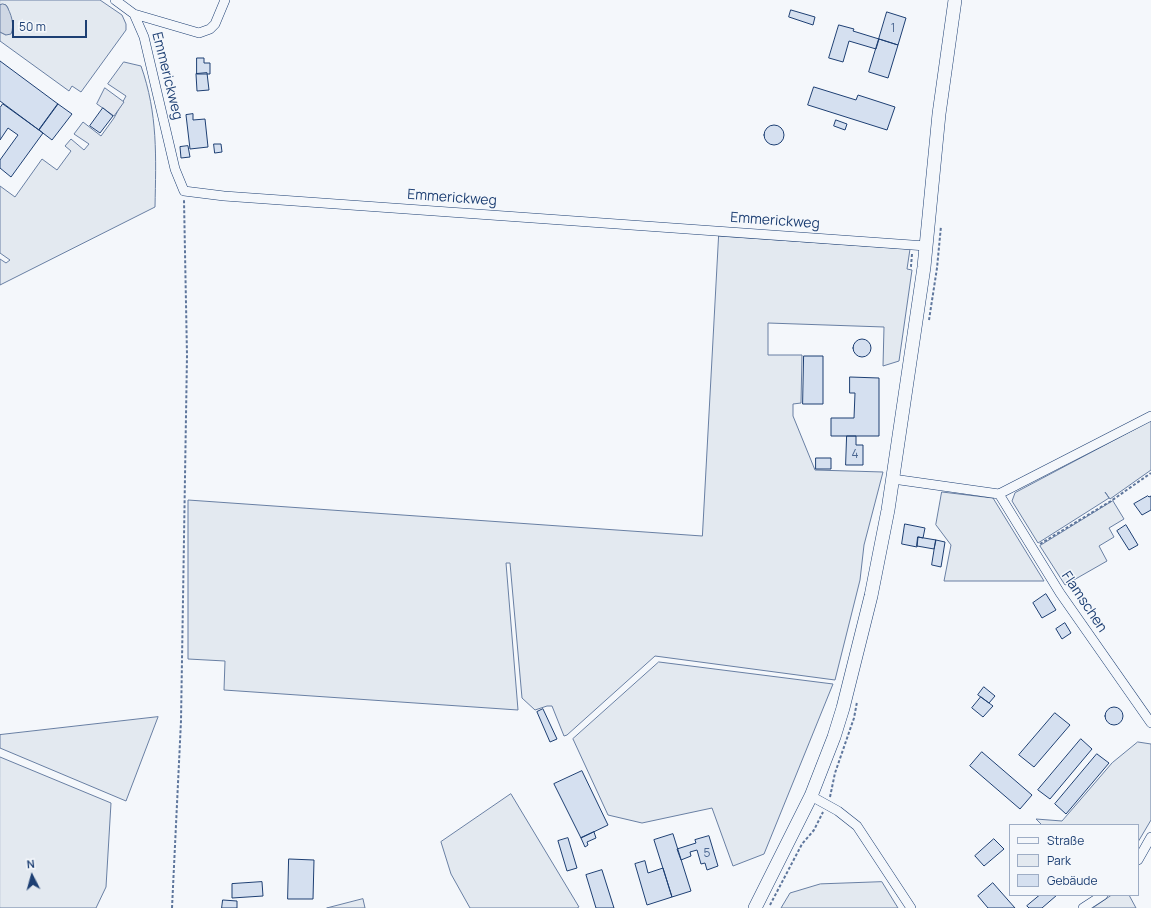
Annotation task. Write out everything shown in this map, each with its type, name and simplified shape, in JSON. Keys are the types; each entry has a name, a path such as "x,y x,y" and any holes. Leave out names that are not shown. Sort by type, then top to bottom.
{"main road":[{"path":"754,908 811,796 844,708 873,589 883,541 893,479 926,246 939,114 955,0"}],"street":[{"path":"115,0 134,14 199,33 210,29 215,24 225,0"},
{"name":"Emmerickweg","path":"134,14 144,37 175,170 184,191 224,196 926,246"},
{"path":"893,479 999,494 1151,416"},
{"name":"Flamschen","path":"999,494 1060,593 1151,723"},
{"path":"811,796 843,814 857,826 911,908"},
{"path":"1139,858 1151,837"},
{"path":"1083,908 1101,896"}],"path":[{"path":"172,908 181,721 187,354 184,191"},
{"path":"1040,544 1151,473"}],"green space":[{"path":"0,0 100,0 122,15 126,24 126,30 81,92 72,86 69,91 0,41 0,32 6,35 8,8 6,5 0,5"},
{"path":"124,62 141,66 147,84 155,136 155,207 0,285 0,259 6,263 10,260 0,253 0,186 15,197 42,159 57,170 71,151 65,146 71,139 84,150 89,144 74,134 83,122 101,136 114,118 126,96 108,84"},
{"path":"719,236 910,249 907,269 912,270 899,361 883,366 884,327 768,323 768,355 802,355 801,403 793,404 793,416 815,470 883,472 864,545 860,580 835,680 655,656 567,735 564,736 552,706 535,710 522,698 510,563 506,563 518,710 224,690 225,661 188,659 188,500 702,536"},
{"path":"1151,421 1151,470 1110,499 1105,492 1109,498 1038,543 1012,501 1015,493"},
{"path":"942,492 993,498 1044,581 944,581 951,545 936,525"},
{"path":"1113,501 1124,519 1109,528 1114,537 1099,546 1107,561 1065,585 1040,546"},
{"path":"659,662 833,684 764,854 733,866 712,808 642,823 608,815 573,739"},
{"path":"158,717 126,801 0,748 0,735"},
{"path":"1138,742 1151,744 1151,820 1139,840 1139,824 1041,824 1036,819 1062,821 1112,763"},
{"path":"0,757 111,803 106,887 96,908 0,908"},
{"path":"511,794 579,907 470,908 451,874 441,842"},
{"path":"882,882 898,908 781,908 790,893 820,884"},
{"path":"1111,896 1130,896 1136,908 1093,908"},
{"path":"363,899 365,908 327,908"}],"shaded area":[{"path":"3,4 8,8 12,23 11,34 6,35 0,32 0,5"},
{"path":"105,88 124,102 114,116 97,104"}],"building":[{"path":"791,10 815,17 813,25 789,17"},
{"path":"887,12 906,18 898,45 879,39"},
{"path":"839,25 879,39 876,49 849,41 843,62 829,58"},
{"path":"879,39 898,45 888,78 869,72"},
{"path":"197,58 204,58 204,63 210,63 210,74 197,74"},
{"path":"0,61 58,104 39,130 0,101"},
{"path":"207,73 209,90 197,91 196,74"},
{"path":"814,87 856,100 858,95 895,107 887,130 808,105"},
{"path":"3,104 43,133 11,177 0,168 0,160 18,135 8,128 0,140 0,108"},
{"path":"58,104 72,114 52,140 39,130"},
{"path":"103,108 113,116 100,133 90,126"},
{"path":"193,114 193,120 205,119 208,147 190,149 186,115"},
{"path":"836,120 847,124 845,130 834,126"},
{"path":"774,125 781,128 784,135 781,142 774,145 767,142 764,135 767,128"},
{"path":"214,144 221,144 222,152 215,153"},
{"path":"188,146 190,157 181,158 180,147"},
{"path":"862,339 868,342 871,348 868,354 862,357 856,354 853,348 856,342"},
{"path":"804,356 823,356 823,404 803,404"},
{"path":"850,377 879,378 879,436 831,436 831,418 854,418 855,393 850,393"},
{"path":"847,436 856,436 856,445 863,445 863,465 846,465"},
{"path":"816,458 831,458 831,469 816,469"},
{"path":"1148,496 1151,496 1151,510 1142,515 1134,504"},
{"path":"905,524 925,528 923,538 918,537 917,547 902,544"},
{"path":"1126,525 1138,545 1129,550 1117,531"},
{"path":"918,537 936,540 934,549 917,546"},
{"path":"936,540 945,542 941,567 932,565"},
{"path":"1046,594 1056,610 1042,618 1033,603"},
{"path":"1065,623 1071,633 1062,639 1056,629"},
{"path":"984,687 995,696 989,703 978,695"},
{"path":"981,697 993,706 983,717 972,708"},
{"path":"1114,707 1120,710 1123,716 1120,722 1114,725 1108,722 1105,716 1108,710"},
{"path":"543,709 557,739 550,742 537,712"},
{"path":"1055,713 1070,725 1034,767 1019,755"},
{"path":"1081,739 1092,749 1050,799 1038,790"},
{"path":"982,752 1032,795 1020,809 970,766"},
{"path":"1097,754 1109,763 1066,814 1055,804"},
{"path":"582,771 608,825 581,838 554,784"},
{"path":"594,832 596,838 587,842 588,845 585,847 581,838"},
{"path":"673,834 691,891 672,897 654,840"},
{"path":"709,836 718,866 707,870 705,863 701,864 697,850 690,852 691,856 681,860 677,849 696,843 695,840"},
{"path":"568,838 577,868 567,871 558,841"},
{"path":"994,839 1004,849 984,866 975,856"},
{"path":"289,859 314,860 313,899 288,899"},
{"path":"645,861 648,873 663,868 672,897 647,905 635,864"},
{"path":"602,870 614,908 596,908 586,875"},
{"path":"262,882 263,896 232,898 232,884"},
{"path":"993,883 1015,908 988,908 978,896"},
{"path":"1039,896 1056,896 1042,908 1029,908 1027,906"},
{"path":"223,900 237,901 237,908 222,908"}]}
